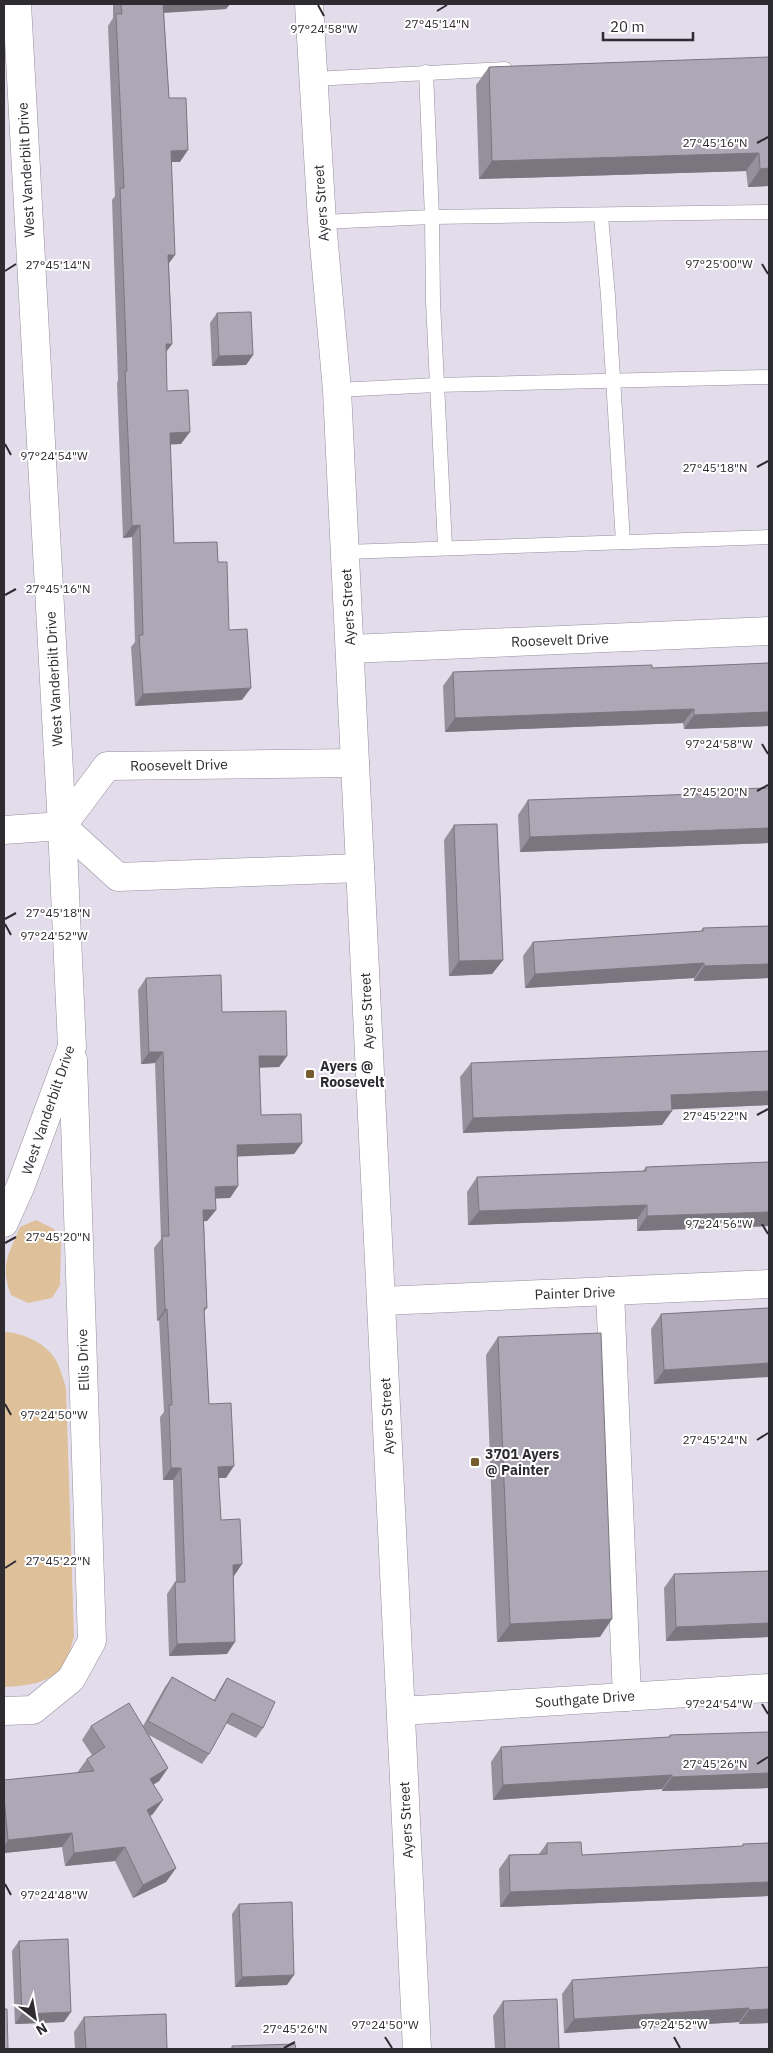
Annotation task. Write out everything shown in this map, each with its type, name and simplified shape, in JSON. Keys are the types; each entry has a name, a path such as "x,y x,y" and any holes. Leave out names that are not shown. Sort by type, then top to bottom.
{"street":[{"name":"West Vanderbilt Drive","path":"4,1223 21,1185 72,1047 62,826 17,4"},
{"name":"Ayers Street","path":"309,4 322,222 337,390 418,2049"},
{"name":"Roosevelt Drive","path":"350,649 769,631"},
{"name":"Roosevelt Drive","path":"62,826 107,766 356,763"},
{"path":"4,830 62,826 118,877 360,868"},
{"name":"Ellis Drive","path":"4,1712 33,1710 70,1679 92,1642 72,1047"},
{"name":"Painter Drive","path":"382,1301 769,1284"},
{"path":"610,1291 627,1697"},
{"name":"Southgate Drive","path":"401,1711 769,1688"}],"lane":[{"path":"313,79 514,68"},
{"path":"426,72 436,385 444,547"},
{"path":"322,222 432,218 769,212"},
{"path":"601,216 608,296 623,542"},
{"path":"337,390 436,385 769,377"},
{"path":"345,552 769,537"}],"shaded area":[{"path":"36,1220 54,1229 61,1243 60,1285 52,1298 28,1303 11,1295 6,1268 9,1253 20,1227"},
{"path":"4,1332 19,1334 34,1340 47,1350 57,1362 66,1388 74,1637 67,1661 53,1676 29,1685 4,1687"}],"building":[{"path":"121,4 163,4 169,98 186,98 188,150 171,151 175,255 168,255 172,344 166,344 167,391 188,390 190,432 170,433 174,543 217,542 218,562 227,562 229,630 247,629 251,688 143,694 139,635 143,635 140,525 132,526 125,371 127,371 120,188 124,188 116,14 122,14"},
{"path":"769,57 769,168 760,169 759,153 492,161 489,67"},
{"path":"251,312 253,355 219,356 217,313"},
{"path":"769,663 769,712 694,715 694,709 455,718 453,672 652,665 652,668"},
{"path":"769,788 769,828 530,837 528,800 698,794 698,790"},
{"path":"497,824 503,960 459,961 454,825"},
{"path":"769,926 769,964 704,966 704,963 535,974 533,942 703,931 703,928"},
{"path":"221,975 222,1012 286,1011 287,1056 259,1056 261,1115 301,1114 302,1143 237,1145 238,1186 215,1187 216,1210 203,1210 207,1308 204,1308 209,1404 231,1403 234,1466 218,1467 221,1520 240,1519 242,1564 233,1565 235,1642 177,1644 175,1582 185,1582 181,1468 171,1468 169,1405 172,1405 162,1236 169,1236 163,1052 149,1052 146,978"},
{"path":"769,1051 769,1091 671,1095 672,1111 473,1118 471,1063"},
{"path":"769,1162 769,1212 647,1216 647,1205 479,1211 477,1177 646,1171 646,1167"},
{"path":"769,1308 769,1363 664,1370 661,1314"},
{"path":"601,1333 612,1619 510,1624 498,1337"},
{"path":"769,1571 769,1623 676,1627 674,1574"},
{"path":"172,1677 215,1701 227,1678 275,1702 263,1728 232,1713 209,1754 148,1721"},
{"path":"129,1703 168,1768 150,1779 163,1800 147,1810 176,1868 143,1885 125,1847 74,1853 72,1833 8,1840 4,1780 94,1771 87,1759 105,1747 91,1726"},
{"path":"769,1732 769,1773 672,1777 672,1775 503,1785 501,1747 670,1737 670,1735"},
{"path":"581,1842 582,1855 769,1843 769,1882 510,1892 509,1855 547,1854 547,1843"},
{"path":"292,1902 294,1975 242,1977 239,1904"},
{"path":"68,1939 71,2012 22,2014 19,1941"},
{"path":"769,1967 769,2009 749,2010 749,2008 574,2019 572,1980"},
{"path":"557,1999 559,2049 505,2049 503,2001"},
{"path":"4,2009 7,2009 8,2049 4,2049"},
{"path":"166,2014 167,2049 86,2049 84,2017"},
{"path":"295,2044 296,2049 232,2049 232,2046"}],"place":[{"name":"Ayers @ Roosevelt","path":"310,1074"},
{"name":"3701 Ayers @ Painter","path":"475,1462"}]}
